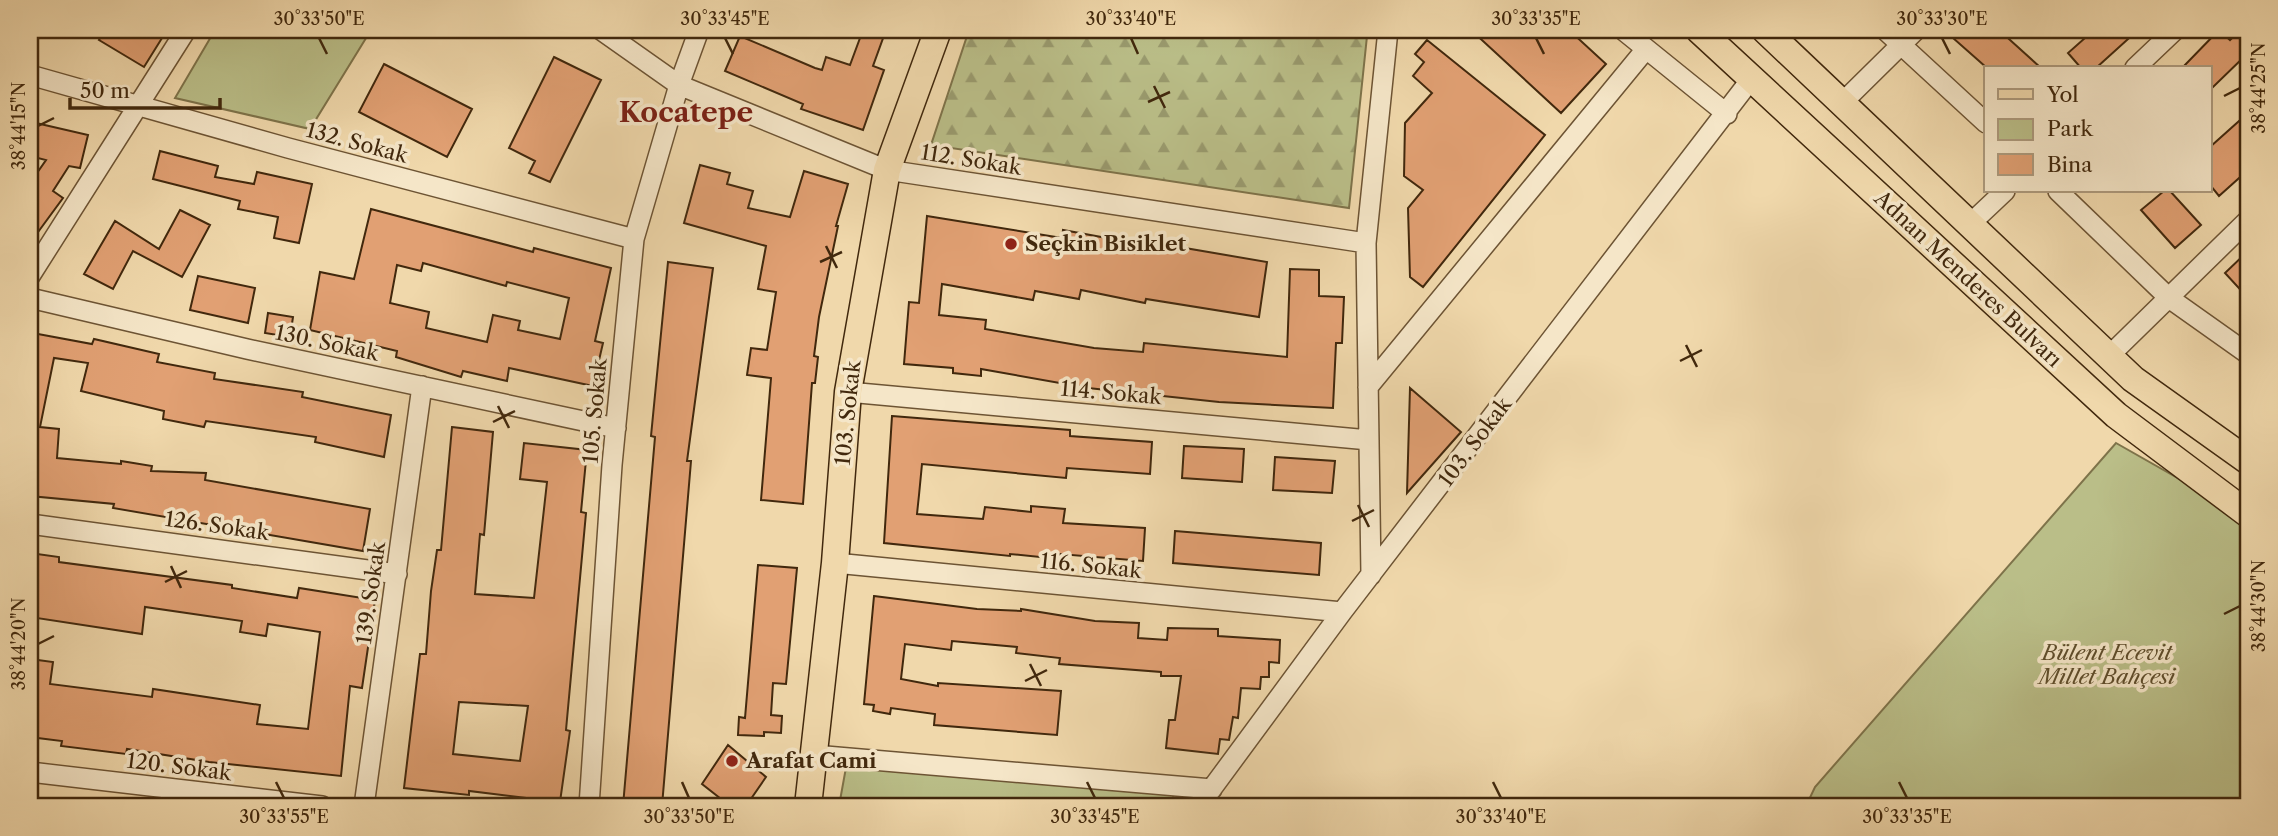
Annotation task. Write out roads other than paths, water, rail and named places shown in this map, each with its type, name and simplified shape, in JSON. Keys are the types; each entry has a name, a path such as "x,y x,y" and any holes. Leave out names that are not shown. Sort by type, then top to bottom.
{"main road":[{"name":"103. Sokak","path":"808,806 835,563 848,392 887,170 939,30"},
{"name":"Adnan Menderes Bulvarı","path":"1699,30 2116,415 2248,514"},
{"name":"Adnan Menderes Bulvarı","path":"1765,30 2109,356 2144,387 2248,461"}],"street":[{"path":"30,276 186,30"},
{"name":"112. Sokak","path":"601,30 679,85 887,170 1366,243"},
{"name":"105. Sokak","path":"589,806 615,428 634,239 679,85 699,30"},
{"path":"1371,575 1366,243 1388,30"},
{"path":"1623,30 1727,114"},
{"path":"1885,30 1984,121"},
{"path":"1842,103 1916,30"},
{"path":"2137,66 2175,30"},
{"path":"1368,387 1646,49"},
{"name":"132. Sokak","path":"30,75 634,239"},
{"name":"103. Sokak","path":"1199,806 1342,612 1752,78"},
{"path":"1970,224 2004,192"},
{"path":"2059,192 2169,298 2248,354"},
{"path":"2109,356 2248,220"},
{"name":"130. Sokak","path":"30,298 615,428"},
{"name":"139. Sokak","path":"365,806 422,386"},
{"name":"114. Sokak","path":"848,392 1369,440"},
{"name":"126. Sokak","path":"30,523 397,574"},
{"name":"116. Sokak","path":"835,563 1342,612"},
{"path":"814,754 1212,789"},
{"name":"120. Sokak","path":"30,772 322,806"}],"place":[{"name":"Seçkin Bisiklet","path":"1011,244"},
{"name":"Arafat Cami","path":"732,761"}],"district":[{"name":"Kocatepe","path":"686,112"}],"park label":[{"name":"Bülent Ecevit Millet Bahçesi","path":"2107,665"}]}
